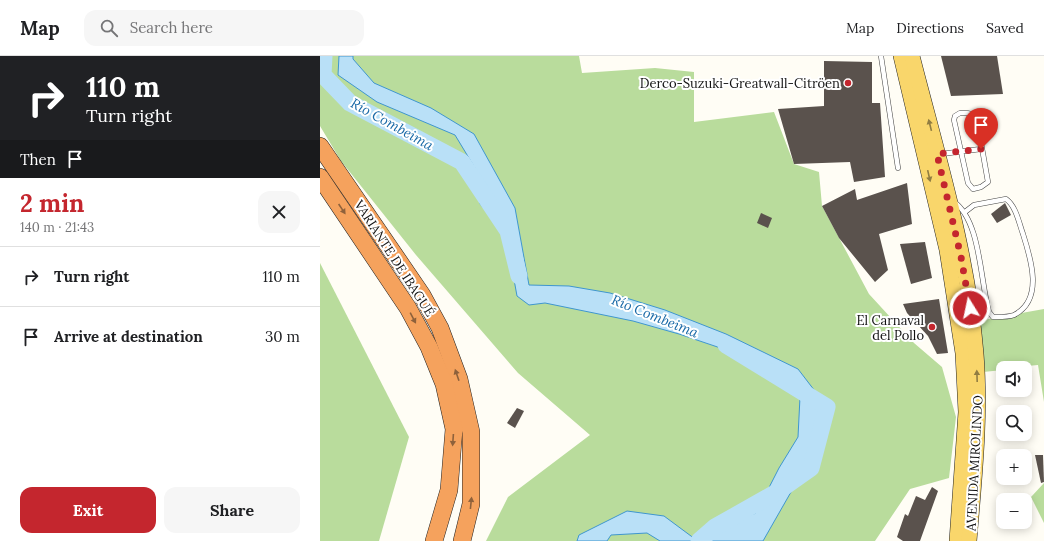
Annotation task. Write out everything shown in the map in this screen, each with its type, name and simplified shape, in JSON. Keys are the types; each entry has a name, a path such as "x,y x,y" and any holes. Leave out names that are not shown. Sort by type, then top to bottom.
{"highway":[{"name":"VARIANTE DE IBAGUÉ","path":"320,146 422,295 440,328 459,379 471,432 471,504 462,541"},
{"name":"VARIANTE DE IBAGUÉ","path":"320,177 408,308 429,347 444,384 454,429 450,490 434,541"}],"main road":[{"name":"AVENIDA MIROLINDO","path":"901,56 947,250 963,352 966,412 957,541"},
{"name":"AVENIDA MIROLINDO","path":"912,56 961,257 976,354 978,421 969,541"}],"lane":[{"path":"881,56 898,168"},
{"path":"960,113 970,113 974,115 981,149 988,182 981,187 973,188 968,183 954,120 955,116 960,113"},
{"path":"937,154 981,149"},
{"path":"947,196 965,212 974,239 989,312 993,317 1014,315 1032,296 1035,276 1014,209 1006,198 974,204 965,212"}],"green space":[{"path":"320,56 579,56 582,73 655,68 694,72 694,122 774,112 794,164 819,172 822,206 869,294 914,343 942,367 956,417 949,478 910,489 875,541 486,541 508,497 590,435 518,373 416,255 341,161 320,126"},
{"path":"320,263 409,437 379,541 320,541"},
{"path":"1044,309 1044,402 1038,365 1032,366 1032,361 996,361 996,371 973,373 967,323"},
{"path":"1044,483 1044,523 1032,499 1032,496"}],"water":[{"path":"339,56 353,56 353,59 374,83 431,108 474,134 515,208 529,285 569,286 610,293 665,310 726,334 798,369 821,399 824,448 791,492 763,541 660,541 647,533 611,535 607,541 577,541 579,535 627,511 664,516 695,539 756,513 779,468 798,437 800,397 765,363 679,334 633,321 545,303 529,305 517,296 513,274 513,241 480,204 478,173 455,135 377,102 338,75"}],"building":[{"path":"941,56 997,56 1003,94 951,96"},
{"path":"824,61 872,62 872,103 880,103 885,177 854,182 850,162 794,164 778,109 824,106"},
{"path":"907,183 912,224 879,234 888,270 875,282 839,238 822,206 855,189 857,200"},
{"path":"1005,203 1011,215 997,223 991,214"},
{"path":"761,213 772,218 768,228 757,223"},
{"path":"925,242 932,278 911,284 900,244"},
{"name":"El Carnaval del Pollo","path":"939,299 948,353 937,354 928,336 907,313 903,304"},
{"path":"517,408 524,411 515,428 507,423"},
{"path":"1035,455 1043,455 1044,482 1041,483"},
{"path":"932,487 938,491 920,541 903,541 897,537 905,514 908,516 916,496 925,500"}],"waterway":[{"name":"Río Combeima","path":"324,56 323,75 350,103 462,162 508,231 519,276"},
{"name":"Río Combeima","path":"699,541 715,527 777,492 811,468 827,407 726,345"}],"place":[{"name":"Derco-Suzuki-Greatwall-Citröen","path":"848,83"},
{"name":"El Carnaval del Pollo","path":"932,327"}],"route":[{"path":"970,308 961,257 937,154 981,149"}]}
